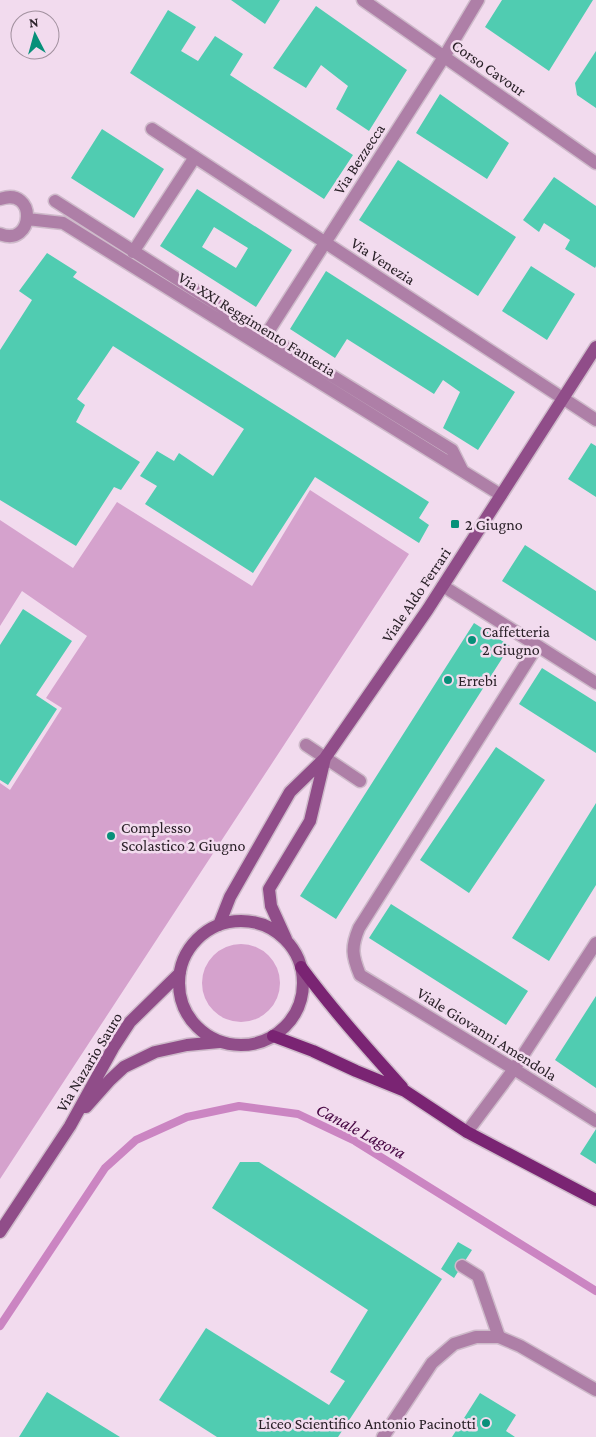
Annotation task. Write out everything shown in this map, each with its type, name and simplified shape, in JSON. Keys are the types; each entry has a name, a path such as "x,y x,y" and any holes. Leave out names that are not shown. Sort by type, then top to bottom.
{"main road":[{"name":"Viale Aldo Ferrari","path":"219,925 230,897 290,792 325,758 443,586 596,347"},
{"name":"Viale Aldo Ferrari","path":"287,941 271,906 269,889 310,821 325,758"},
{"path":"237,921 256,922 273,930 287,941 296,953 301,967 303,983 301,999 295,1013 286,1026 273,1036 246,1045 221,1041 202,1031 188,1015 182,1002 179,987 184,958 193,944 205,933 219,925 237,921"},
{"path":"301,967 325,999 406,1091"},
{"name":"Via Nazario Sauro","path":"0,1232 70,1126 113,1048 130,1022 180,973"},
{"path":"273,1036 406,1091 467,1132 596,1200"},
{"name":"Via Nazario Sauro","path":"70,1126 110,1080 124,1067 155,1052 187,1044 221,1041"}],"street":[{"name":"Corso Cavour","path":"363,0 596,163"},
{"name":"Via Bezzecca","path":"266,335 444,57 478,0"},
{"name":"Via Venezia","path":"152,129 596,420"},
{"path":"133,252 195,157"},
{"path":"0,199 16,198 25,207 28,219 22,231 10,236 0,234"},
{"name":"Via XXI Reggimento Fanteria","path":"55,201 133,252 452,450 463,472"},
{"name":"Via XXI Reggimento Fanteria","path":"28,219 63,223 501,495"},
{"path":"443,586 596,683"},
{"name":"Viale Giovanni Amendola","path":"537,646 359,928 354,939 353,958 360,975 596,1121"},
{"path":"306,745 360,782"},
{"path":"467,1132 514,1069 596,943"},
{"path":"462,1266 478,1276 499,1337"},
{"path":"383,1437 432,1363 454,1344 476,1337 499,1337 520,1346 596,1390"}],"shaded area":[{"path":"310,490 409,554 0,1179 0,783 10,790 62,708 46,698 87,636 22,591 0,626 0,520 73,568 117,502 252,586"},
{"path":"233,944 249,944 263,950 274,961 280,975 280,991 274,1005 263,1016 249,1022 233,1022 219,1016 208,1005 202,991 202,975 208,961 219,950"}],"building":[{"path":"231,0 280,0 265,24"},
{"path":"502,0 593,0 549,71 485,27"},
{"path":"316,6 407,70 369,131 336,109 348,86 321,65 306,88 273,68"},
{"path":"168,10 196,27 181,51 198,61 215,36 243,54 230,75 353,155 324,199 130,73"},
{"path":"596,51 596,108 577,95 575,83"},
{"path":"440,94 509,143 487,179 416,133"},
{"path":"102,129 164,169 134,218 71,178"},
{"path":"398,160 516,237 478,296 359,220"},
{"path":"554,177 596,206 595,268 565,249 570,240 544,223 539,232 523,220"},
{"path":"197,189 292,250 256,307 160,246","holes":["214,227 248,248 236,268 202,247"]},
{"path":"47,253 77,272 73,277 429,502 419,518 429,525 419,543 315,477 253,573 145,504 157,486 140,476 157,451 174,461 179,453 213,476 244,429 113,346 77,399 85,405 76,422 140,462 121,490 114,487 76,546 0,500 0,350 32,300 19,291"},
{"path":"531,266 575,294 547,340 502,311"},
{"path":"326,271 515,392 478,450 443,428 460,392 443,380 434,394 347,339 335,358 290,329"},
{"path":"591,443 596,446 596,497 568,479"},
{"path":"525,545 596,591 596,641 502,581"},
{"path":"23,609 72,641 36,695 57,709 8,785 0,780 0,645"},
{"path":"474,623 510,646 336,919 300,896"},
{"path":"542,668 596,702 596,753 519,704"},
{"path":"496,747 545,780 469,893 420,860"},
{"path":"596,803 596,885 549,961 512,938"},
{"path":"391,904 528,991 506,1025 369,938"},
{"path":"596,996 596,1088 555,1060"},
{"path":"596,1129 596,1164 580,1154"},
{"path":"240,1162 259,1162 442,1279 338,1437 217,1437 159,1400 206,1328 329,1405 345,1381 330,1372 368,1310 212,1208"},
{"path":"458,1242 472,1250 454,1278 441,1269"},
{"path":"47,1392 120,1437 19,1437"},
{"name":"Liceo Scientifico Antonio Pacinotti","path":"480,1393 516,1415 506,1431 515,1437 452,1437"}],"waterway":[{"name":"Canale Lagora","path":"0,1326 105,1168 136,1140 187,1117 239,1106 298,1114 355,1141 596,1291"}],"place":[{"name":"2 Giugno","path":"455,524"},
{"name":"Caffetteria 2 Giugno","path":"472,640"},
{"name":"Errebi","path":"448,680"},
{"name":"Complesso Scolastico 2 Giugno","path":"111,836"},
{"name":"Liceo Scientifico Antonio Pacinotti","path":"486,1423"}]}
